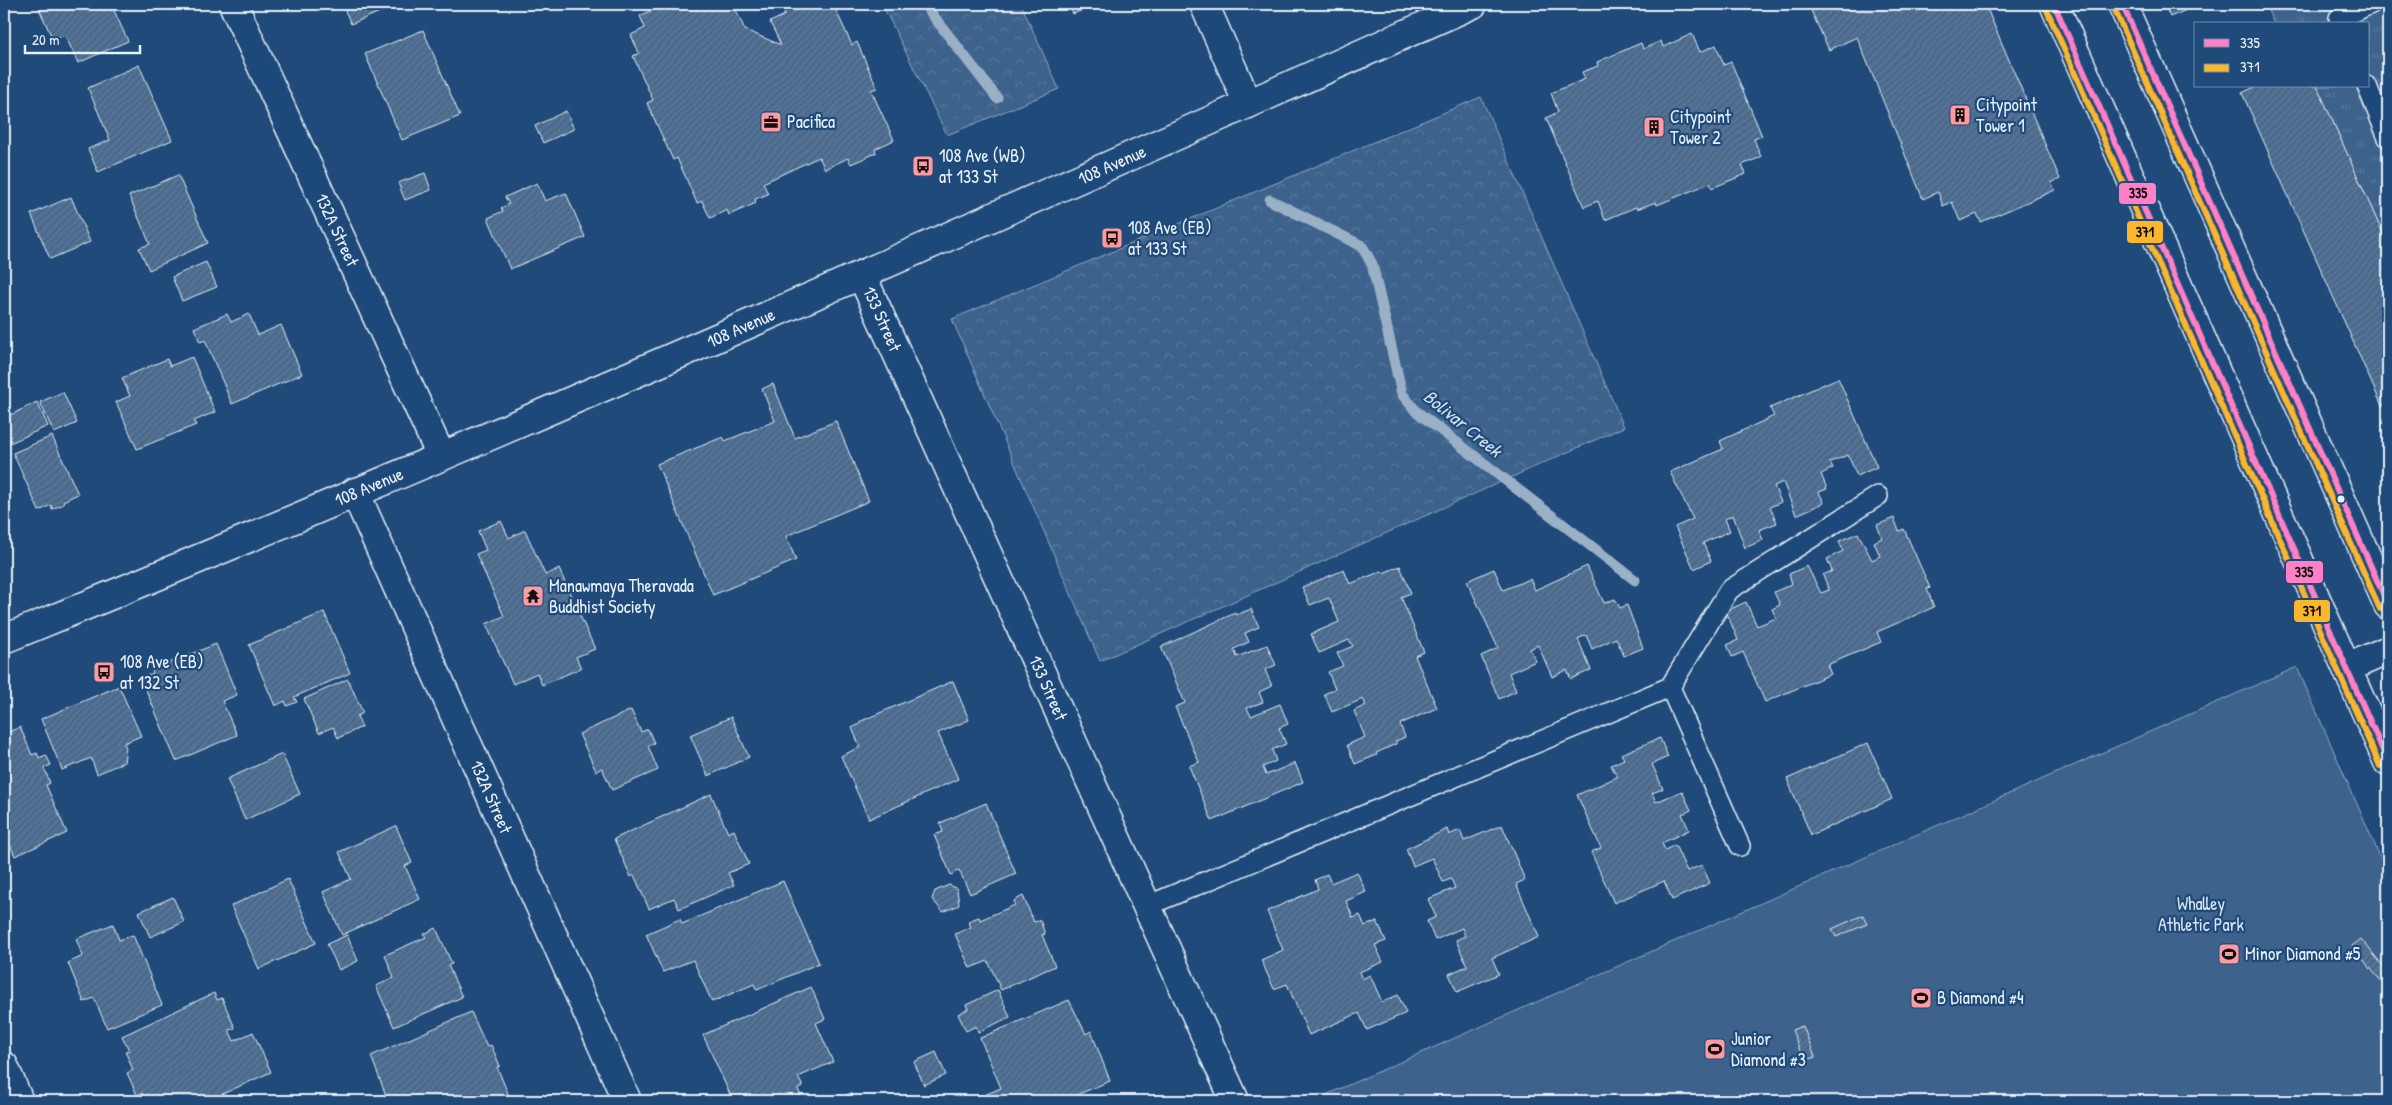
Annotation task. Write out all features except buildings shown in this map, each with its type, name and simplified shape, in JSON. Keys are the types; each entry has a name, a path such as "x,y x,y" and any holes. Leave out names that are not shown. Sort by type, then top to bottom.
{"main road":[{"name":"132A Street","path":"233,4 441,456"},
{"path":"1204,4 1248,104"},
{"name":"108 Avenue","path":"4,639 441,456 862,276 1473,4"},
{"path":"2054,4 2388,762"},
{"path":"2122,4 2388,605"},
{"name":"133 Street","path":"862,276 1235,1101"},
{"name":"132A Street","path":"355,492 627,1101"},
{"path":"2347,668 2388,650"},
{"path":"4,1066 19,1101"}],"lane":[{"path":"2341,22 2339,18 2371,4"},
{"path":"2368,88 2388,138"},
{"path":"1146,906 1670,687 1729,590 1878,496"},
{"path":"1670,687 1740,846"}],"green space":[{"path":"882,4 1021,4 1059,89 947,135"},
{"path":"2265,4 2388,4 2388,245 2318,88 2370,88 2370,22 2273,22"},
{"path":"1481,97 1624,427 1100,661 952,319"},
{"name":"Whalley Athletic Park","path":"2297,667 2388,875 2388,1101 1312,1101"}],"waterway":[{"name":"Bolivar Creek","path":"924,4 997,98"},
{"name":"Bolivar Creek","path":"1270,200 1362,246 1372,264 1402,394 1416,411 1635,580"}],"transit line":[{"name":"335","path":"2054,4 2388,762"},
{"name":"335","path":"2122,4 2388,605"},
{"name":"371","path":"2046,8 2380,766"},
{"name":"371","path":"2114,8 2380,609"}],"place":[{"name":"Citypoint Tower 1","path":"1960,115"},
{"name":"Pacifica","path":"771,122"},
{"name":"Citypoint Tower 2","path":"1654,127"},
{"name":"108 Ave (WB) at 133 St","path":"923,166"},
{"name":"108 Ave (EB) at 133 St","path":"1112,238"},
{"name":"Manawmaya Theravada Buddhist Society","path":"533,596"},
{"name":"108 Ave (EB) at 132 St","path":"104,672"},
{"name":"Minor Diamond #5","path":"2229,954"},
{"name":"B Diamond #4","path":"1921,998"},
{"name":"Junior Diamond #3","path":"1715,1049"}]}
